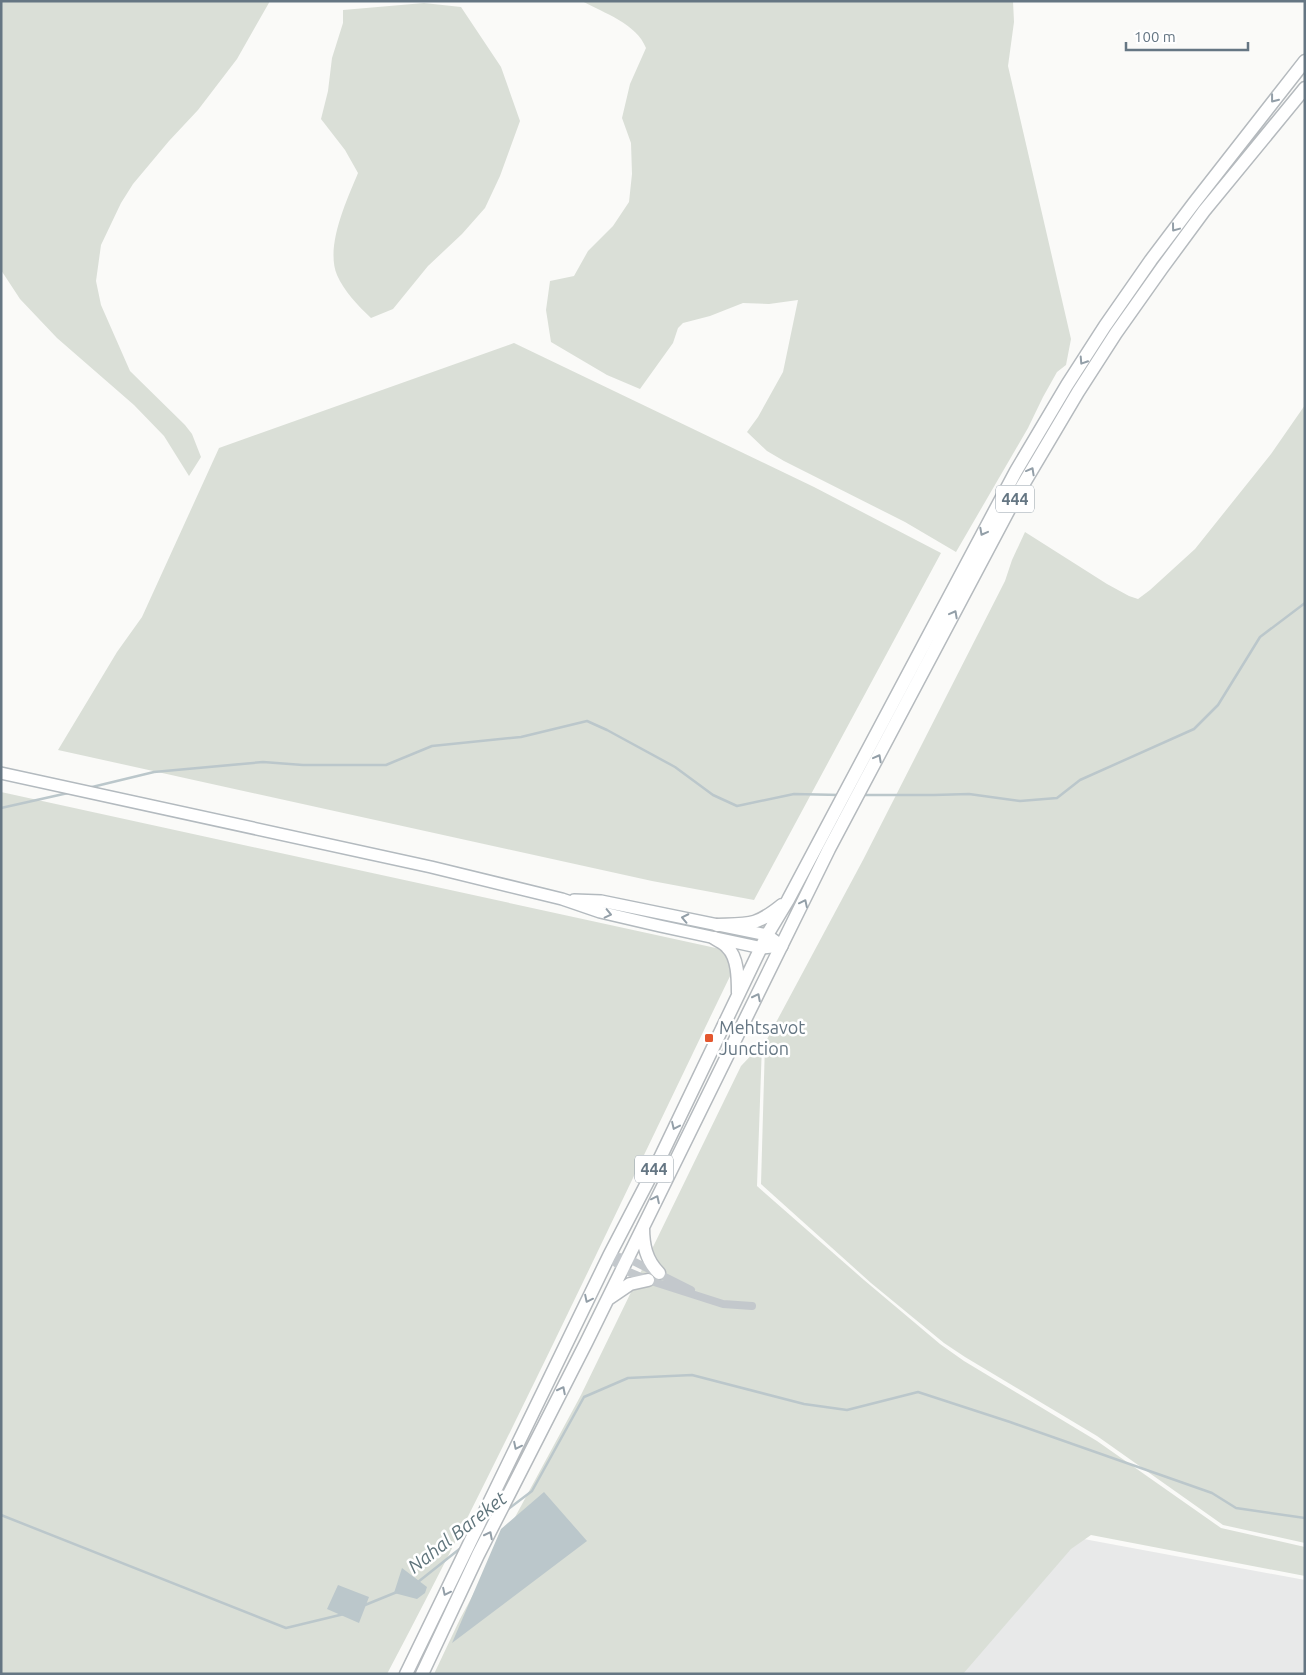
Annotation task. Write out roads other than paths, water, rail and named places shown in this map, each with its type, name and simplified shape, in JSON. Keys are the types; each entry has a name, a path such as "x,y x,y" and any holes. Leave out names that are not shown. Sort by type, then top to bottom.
{"main road":[{"name":"444","path":"406,1674 609,1256 660,1158 768,935 1016,471 1067,385 1151,260 1305,61"},
{"name":"444","path":"422,1674 478,1555 625,1264 829,850 1008,512 1068,408 1116,333 1204,211 1305,88"},
{"path":"1,773 431,867 562,899 600,912 716,932 768,935 782,946"},
{"path":"716,932 751,924 772,913 788,900"},
{"path":"716,932 762,948 782,946"},
{"path":"716,932 729,948 735,963 738,976 738,996"},
{"path":"606,1301 630,1284 653,1276 646,1253 643,1226"}],"street":[{"path":"609,1256 713,1301 732,1306 752,1306"},
{"path":"625,1264 713,1301"}],"waterway":[{"path":"863,795 969,794 1020,801 1057,798 1080,780 1194,729 1218,705 1260,637 1305,603"},
{"path":"88,788 154,772 263,762 303,765 386,765 432,746 521,737 587,721 675,767 713,795 737,806 794,794 840,795"},
{"path":"1,808 68,793"},
{"path":"507,1510 532,1491 584,1397 628,1378 692,1375 804,1404 847,1410 918,1392 1010,1422 1212,1493 1236,1508 1305,1518"},
{"name":"Nahal Bareket","path":"1,1515 286,1628 344,1614"},
{"name":"Nahal Bareket","path":"418,1582 462,1547"},
{"name":"Nahal Bareket","path":"365,1605 397,1592"}],"place":[{"name":"Mehtsavot Junction","path":"709,1038"}]}
